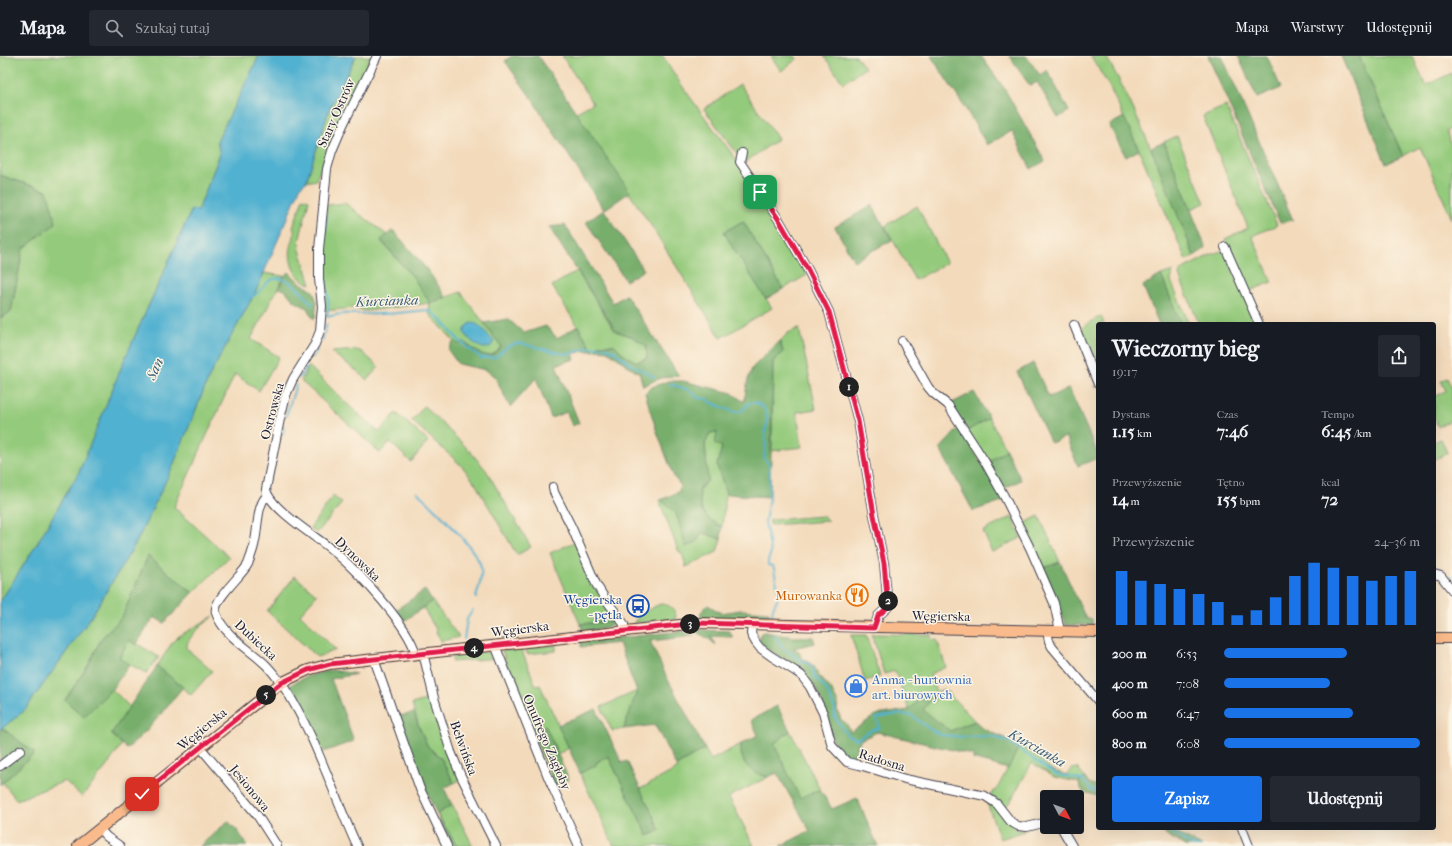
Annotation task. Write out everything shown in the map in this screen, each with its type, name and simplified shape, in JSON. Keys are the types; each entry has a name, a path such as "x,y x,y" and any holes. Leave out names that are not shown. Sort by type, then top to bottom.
{"main road":[{"name":"Węgierska","path":"78,846 281,683 319,666 334,663 697,623 1096,632"},
{"path":"1436,638 1452,638"}],"street":[{"name":"Stary Ostrów","path":"329,159 343,125 377,56"},
{"path":"742,153 740,162 779,220 808,270 829,312 858,421 885,569 888,607 878,616 874,628"},
{"name":"Ostrowska","path":"216,613 216,606 220,598 247,565 256,540 263,499 268,495 267,486 286,395 293,380 315,344 320,331 322,306 318,249 329,159"},
{"path":"1225,247 1258,322"},
{"path":"1074,325 1096,379"},
{"path":"902,341 928,387 948,405 985,462 1004,496 1030,548 1054,603 1060,631"},
{"path":"553,487 596,584 624,624 624,631"},
{"name":"Dynowska","path":"268,495 272,502 337,554 362,579 383,603 420,654"},
{"path":"1436,574 1442,576 1452,590"},
{"name":"Dubiecka","path":"216,613 230,633 266,665 281,683 296,707 318,751 357,846"},
{"name":"Radosna","path":"752,625 751,634 760,648 795,671 810,686 823,712 832,746 847,762 905,779 984,796 993,801 1011,822 1018,826 1027,827 1040,824"},
{"path":"1047,631 1049,641 1055,651 1096,699"},
{"name":"Onufrego Zagłoby","path":"495,645 549,779 579,846"},
{"name":"Bełwińska","path":"420,654 451,752 467,789 496,846"},
{"path":"374,659 420,788 447,846"},
{"name":"Jesionowa","path":"200,748 257,815 277,846"},
{"path":"0,766 21,750"},
{"path":"99,829 120,846"},
{"path":"1243,830 1249,846"},
{"path":"1065,834 1072,846"}],"green space":[{"path":"0,56 259,56 217,141 220,154 198,211 192,209 126,356 79,472 35,547 0,602 0,318 11,312 23,249 56,223 47,191 0,175"},
{"path":"356,56 371,56 316,180 306,182 329,110"},
{"path":"512,56 538,56 630,192 604,210 532,99 505,61"},
{"path":"562,56 663,56 689,95 745,172 807,275 783,289 743,221 724,232 772,308 721,338 652,227 575,113 593,103"},
{"path":"771,56 795,56 797,59 781,71"},
{"path":"824,56 856,56 865,68 843,83"},
{"path":"931,56 981,56 1004,88 1045,161 1031,169 1012,131 987,145"},
{"path":"1009,56 1026,56 1040,75 1047,70 1069,111 1058,118 1037,82 1030,86"},
{"path":"1091,56 1106,56 1143,129 1194,256 1186,260 1139,150 1110,88"},
{"path":"1208,56 1222,56 1293,220 1280,223"},
{"path":"1238,56 1267,56 1281,88 1257,98"},
{"path":"1341,56 1359,56 1403,156 1386,164"},
{"path":"1359,56 1412,56 1426,85 1452,73 1452,128 1446,131 1452,146 1452,219 1420,147 1403,156"},
{"path":"740,84 778,139 744,163 704,109"},
{"path":"1226,106 1277,225 1252,236 1272,282 1247,292 1225,239 1248,228 1203,116"},
{"path":"1124,117 1139,150 1126,157 1109,125"},
{"path":"1177,136 1205,203 1191,209 1164,142"},
{"path":"1164,142 1206,248 1194,256 1151,148"},
{"path":"0,175 47,191 56,223 23,249 11,312 0,318"},
{"path":"303,198 309,200 299,242 300,250 311,284 305,282 296,274 290,258 294,234 293,227"},
{"path":"345,203 387,235 381,241 413,277 430,303 366,311 355,308 325,311 322,249 327,205"},
{"path":"872,205 892,240 854,261 835,227"},
{"path":"917,206 947,263 915,280 885,226"},
{"path":"604,210 644,270 626,281 586,222"},
{"path":"743,221 783,289 766,299 724,232"},
{"path":"565,225 613,303 626,295 679,376 660,378 643,386 639,372 635,371 608,351 598,350 599,345 615,345 625,356 637,362 647,358 646,346 633,337 616,331 549,227"},
{"path":"393,230 429,272 446,297 430,303 413,277 381,240"},
{"path":"1221,251 1226,254 1256,322 1198,322 1179,275 1181,270"},
{"path":"577,271 615,331 633,337 646,346 647,358 637,362 625,356 614,345 599,345 598,350 593,351 552,286"},
{"path":"1173,271 1171,281 1188,322 1180,322 1161,275"},
{"path":"289,272 299,282 313,291 317,302 315,319 312,317 307,308 294,301 285,290 279,288 284,276"},
{"path":"264,273 284,276 251,339 279,357 259,391 235,374 174,507 229,557 193,593 148,556 122,617 101,639 89,664 65,700 84,717 112,689 130,707 111,734 122,744 107,766 82,797 65,781 17,800 3,783 34,753 2,728 25,710 91,617 137,541 172,468 210,375 257,289"},
{"path":"1161,275 1180,322 1158,322 1143,286"},
{"path":"461,292 501,346 494,354 488,356 477,352 465,342 458,345 429,314 430,303"},
{"path":"1101,316 1103,322 1096,322 1096,365 1093,366 1080,333 1084,326"},
{"path":"508,319 524,333 546,326 557,338 578,326 593,351 583,351 573,354 575,359 556,365 579,423 572,426 567,412 551,418 536,378 510,407 495,377 486,370 458,364 448,350 454,340 458,344 464,342 477,352 484,355 488,356 492,354 501,346 484,323"},
{"path":"799,328 816,409 797,412 802,447 772,451 773,361 783,352 780,341 788,333"},
{"path":"780,341 783,352 773,361 770,497 726,494 717,465 722,447 715,444 717,432 710,433 705,444 708,481 700,488 700,502 703,512 722,527 721,539 702,532 697,542 686,547 676,513 661,500 678,492 681,486 674,477 656,429 645,393 652,387 668,381 683,381 732,393 744,402 748,379 752,368"},
{"path":"357,350 362,352 379,367 367,380 331,352"},
{"path":"1033,363 1049,397 1069,388 1096,449 1096,459 1078,466 1066,437 1051,443 1017,372"},
{"path":"309,366 346,403 379,432 396,413 428,441 411,462 390,442 380,453 301,381"},
{"path":"1447,378 1452,388 1452,420 1438,427 1436,422 1436,396 1446,391 1441,381"},
{"path":"974,392 989,418 967,431 950,404"},
{"path":"424,406 468,449 486,470 531,547 517,555 475,483 462,466 412,421"},
{"path":"989,418 1006,450 987,463 967,431"},
{"path":"959,428 1005,500 973,511 940,449"},
{"path":"717,432 722,447 717,465 726,494 722,527 703,512 700,502 700,487 708,481 705,444 710,433"},
{"path":"1441,439 1447,453 1436,459 1436,441"},
{"path":"1006,450 1021,480 1003,489 987,463"},
{"path":"333,496 342,503 317,533 310,528"},
{"path":"659,500 661,500 676,513 686,547 701,532 721,539 717,552 686,567 683,556 678,550"},
{"path":"823,516 829,521 770,525 770,520"},
{"path":"1039,516 1060,562 1041,569 1021,525"},
{"path":"1012,517 1021,538 992,552 983,531"},
{"path":"577,541 595,587 614,621 580,624 550,553"},
{"path":"148,556 193,593 164,623 154,617 136,645 129,640 119,658 130,664 112,689 84,717 65,700 89,664 101,639 122,617"},
{"path":"1060,562 1086,619 1092,619 1093,625 1066,625 1041,569"},
{"path":"295,576 317,595 300,614 336,650 317,657 267,611"},
{"path":"425,590 432,601 403,622 394,611"},
{"path":"601,599 616,620 613,624 606,628 583,631 580,624 614,621"},
{"path":"432,601 459,637 441,641 436,632 437,631 423,608"},
{"path":"661,604 669,606 672,609 676,616 675,619 634,623 641,614"},
{"path":"708,605 721,613 741,610 769,612 769,620 702,619 700,613"},
{"path":"214,616 193,634 186,648 212,671 191,695 157,666 172,643 179,636"},
{"path":"693,630 729,631 733,637 711,636 716,645 709,639"},
{"path":"684,631 694,636 650,641 666,676 705,749 676,766 655,725 624,729 637,691 619,643 581,647 581,642"},
{"path":"764,632 794,637 813,637 815,643 794,648 799,652 802,658 814,666 818,675 831,689 838,703 837,709 841,720 846,723 851,732 876,715 909,710 920,698 944,689 948,693 930,701 923,710 950,731 975,721 984,729 1020,745 1008,769 973,759 973,755 877,732 860,740 852,761 836,746 831,736 823,704 814,685 798,669 764,647 760,639 760,635"},
{"path":"872,634 931,635 932,640 937,640 946,667 930,674 936,692 920,698 909,710 895,671 884,674"},
{"path":"851,635 866,635 880,676 865,681"},
{"path":"129,639 159,657 146,673 119,659"},
{"path":"556,645 556,651 527,654 526,648"},
{"path":"521,649 536,686 540,685 569,748 558,754 545,725 533,735 502,651"},
{"path":"496,651 498,658 452,662 453,656"},
{"path":"157,666 183,687 150,727 127,749 111,734"},
{"path":"332,670 356,674 331,679 354,741 323,752 288,688 297,681 315,674"},
{"path":"637,691 624,729 612,731 601,707"},
{"path":"948,693 975,721 950,731 923,710 930,701"},
{"path":"432,698 460,780 454,783 441,758 428,747 419,727 412,704"},
{"path":"777,706 790,731 774,744 800,798 820,789 832,809 857,798 878,846 780,846 810,831 777,773 768,777 751,770 744,762 741,751 741,744 758,735 751,720"},
{"path":"596,709 622,763 627,761 660,830 648,836 608,756 597,762 595,766 580,773 558,725"},
{"path":"414,713 428,747 441,758 454,783 444,788 452,805 437,814 457,846 452,846 425,789 399,716"},
{"path":"545,725 569,780 555,786 533,735"},
{"path":"2,728 35,753 0,785 0,730"},
{"path":"790,731 820,789 800,799 773,744"},
{"path":"741,744 741,755 756,773 768,777 729,797 754,846 614,846 580,773 595,766 597,762 608,756 648,836 660,830 640,789 677,769 676,766 705,749 711,760"},
{"path":"1020,745 1052,770 1067,775 1072,769 1077,768 1085,778 1078,782 1054,777 1032,763 1010,802 1003,808 990,796 998,787"},
{"path":"1085,778 1089,783 1096,785 1096,795 1084,792 1084,790 1082,790 1078,782"},
{"path":"986,800 991,801 1016,829 1025,831 1000,839"},
{"path":"452,805 473,846 457,846 437,814"},
{"path":"228,821 237,830 248,846 200,846"},
{"path":"1158,830 1170,830 1202,846 1185,846"}],"water":[{"name":"San","path":"259,56 356,56 329,110 306,182 301,186 257,289 210,375 172,468 137,541 91,617 25,710 0,730 0,602 35,547 79,472 126,356 192,209 198,211 220,154 217,141"},
{"path":"471,323 481,327 494,341 491,346 488,348 483,348 470,340 464,332 467,326"}],"waterway":[{"name":"Kurcianka","path":"327,216 323,254 328,298 327,317 347,314 385,314 428,310 440,319 462,343 481,358 496,357 508,346 519,343 564,354 573,353 586,348 603,347 614,351 629,363 654,377"},
{"name":"Kurcianka","path":"252,297 257,294 268,282 274,279 281,279 293,284 313,305"},
{"path":"322,341 327,324"},
{"path":"312,358 317,350"},
{"path":"299,378 306,368"},
{"name":"Kurcianka","path":"670,384 689,390 698,398 707,399 712,403 734,412 740,412 749,403 757,403 763,407 767,414 764,458 770,466 769,498 765,522 771,552 768,565 773,566 779,595 773,608 772,615"},
{"path":"286,416 296,385"},
{"path":"283,434 284,426"},
{"path":"417,492 453,528 478,559 481,567 481,575 476,598"},
{"path":"1448,580 1452,576"},
{"path":"464,639 467,619 473,610"},
{"name":"Kurcianka","path":"774,635 783,648 811,665 815,677 826,689 835,709 835,717 847,735 858,739 869,731 879,728 877,718 898,714 911,715 931,730 942,735 964,737 991,736 1008,741 1056,774 1083,780 1090,789 1096,792"},
{"name":"Kurcianka","path":"1167,830 1191,845 1200,846"}],"place":[{"name":"Murowanka","path":"857,595"},
{"name":"Węgierska - pętla","path":"638,606"},
{"name":"Anma - hurtownia art. biurowych","path":"856,686"}],"route":[{"path":"142,794 281,683 319,666 343,662 697,623 874,628 875,621 878,616 888,607 886,575 858,421 829,312 808,270 779,220 760,192"}]}
